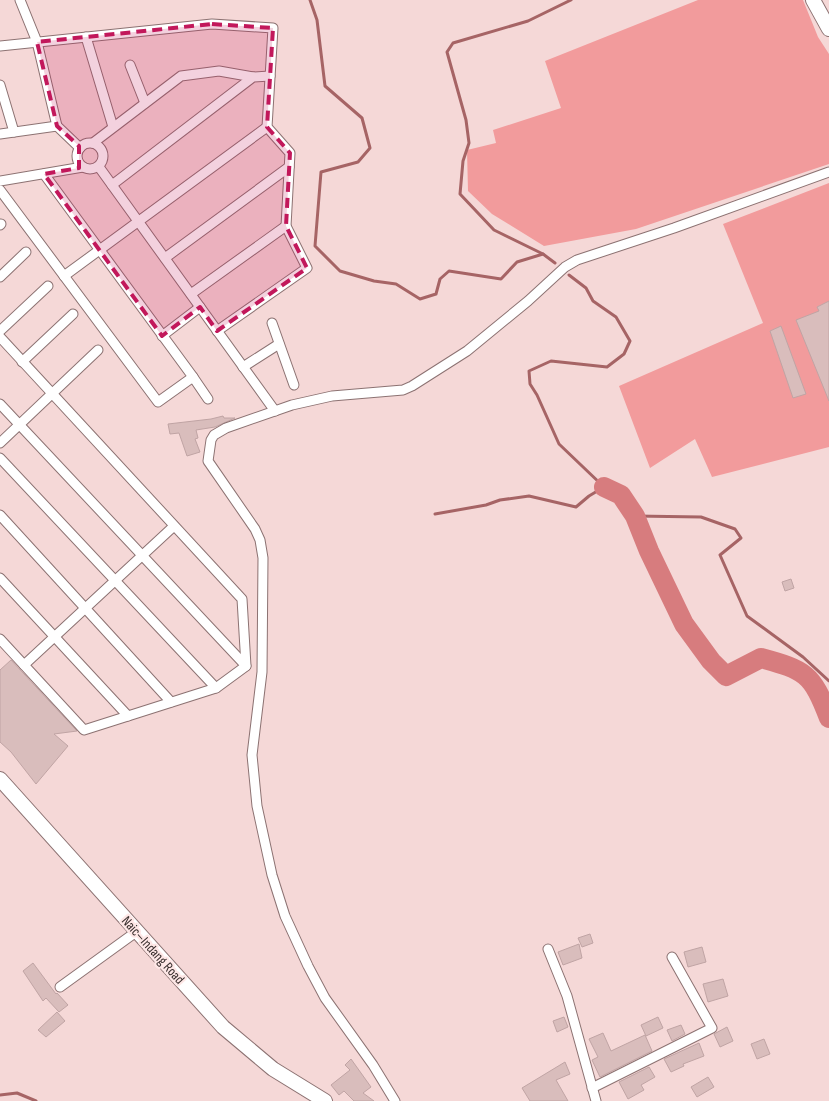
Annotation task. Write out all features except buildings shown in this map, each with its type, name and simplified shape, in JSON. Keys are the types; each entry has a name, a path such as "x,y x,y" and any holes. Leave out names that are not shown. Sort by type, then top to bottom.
{"main road":[{"path":"813,0 829,28"},
{"name":"Naic–Indang Road","path":"1,783 223,1027 273,1069 325,1101"}],"street":[{"path":"20,0 37,42 57,126 80,148"},
{"path":"0,46 212,24 273,28 267,127 290,153 286,226 306,268 217,331"},
{"path":"86,37 113,127"},
{"path":"130,64 145,103"},
{"path":"80,148 93,143 181,76 219,71 253,77 270,76"},
{"path":"112,185 253,77"},
{"path":"1,89 14,132"},
{"path":"0,134 57,126"},
{"path":"64,276 267,127"},
{"path":"0,181 83,167 91,170 99,167 103,160 103,151 93,143"},
{"path":"80,148 78,160 83,167"},
{"path":"99,167 275,411"},
{"path":"165,258 289,167"},
{"path":"395,1101 373,1065 326,998 308,966 286,916 272,875 257,806 252,755 262,672 263,558 260,540 255,529 208,462 208,447 214,435 226,428 275,411 332,396 403,390 461,356 528,301 548,281 577,260 674,228 829,172"},
{"path":"44,174 208,399"},
{"path":"0,190 158,402 193,377"},
{"path":"191,294 286,226"},
{"path":"0,277 26,252"},
{"path":"0,331 48,286"},
{"path":"162,336 200,307"},
{"path":"22,362 73,314"},
{"path":"272,323 294,385"},
{"path":"0,337 242,599 246,666"},
{"path":"243,367 279,344"},
{"path":"0,443 98,350"},
{"path":"0,404 246,666"},
{"path":"0,458 216,688"},
{"path":"0,515 171,702"},
{"path":"24,665 174,526"},
{"path":"0,578 128,716"},
{"path":"0,639 84,730 216,688 246,666"},
{"path":"60,987 136,932"},
{"path":"548,949 567,996 596,1101"},
{"path":"592,1088 712,1028 672,958"}],"highlighted area":[{"path":"212,24 273,28 267,127 290,153 286,226 307,268 217,331 200,307 162,336 44,174 79,168 79,146 57,126 37,42"}],"shaded area":[{"path":"698,0 803,0 818,37 829,54 829,164 636,229 544,246 492,214 468,191 467,150 496,143 493,130 561,108 545,61"},
{"path":"829,183 829,447 712,477 695,439 650,468 619,386 763,323 723,224"}],"waterway":[{"path":"310,0 317,20 325,86 362,118 370,148 358,162 321,172 315,246 340,271 374,281 396,284 420,299 436,294 440,279 449,271 501,279 517,262 543,254"},
{"path":"555,263 543,254 494,230 460,194 463,161 469,143 466,120 447,52 453,43 528,21 571,0"},
{"path":"435,514 486,505 500,500 529,496 576,507 604,487 559,444 537,395 530,384 529,371 551,361 607,367 624,354 630,341 616,317 593,301 586,288 569,275"},
{"path":"604,487 621,495 635,516 649,551 684,624 711,661 726,676 761,658 797,670 812,682 829,718"},
{"path":"635,516 701,517 735,529 741,538 720,555 747,616 803,657 829,681"},
{"path":"0,1095 17,1093 36,1101"}]}
